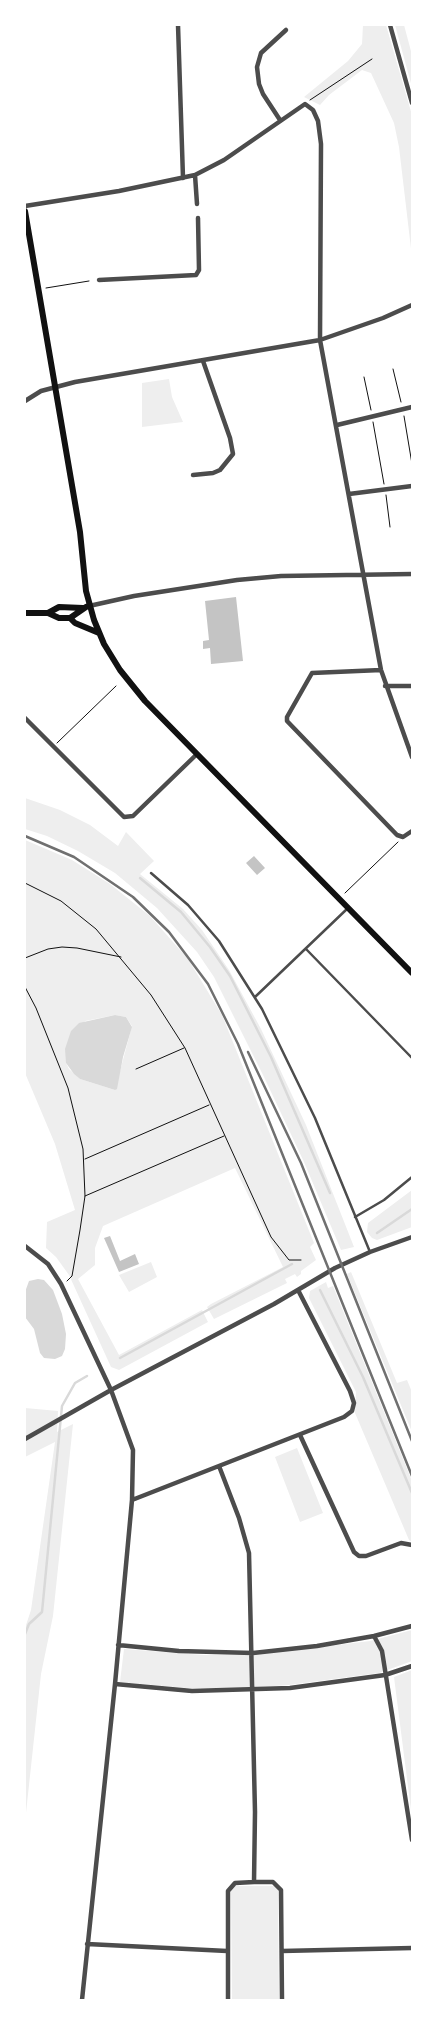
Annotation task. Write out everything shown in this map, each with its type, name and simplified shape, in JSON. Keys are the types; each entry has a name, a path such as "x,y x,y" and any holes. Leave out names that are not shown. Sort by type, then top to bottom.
{"main road":[{"path":"25,211 81,543 86,607 99,633 112,658 128,681 412,973"},
{"path":"25,613 48,612 59,607 86,607"},
{"path":"48,612 59,618 70,618 86,607"},
{"path":"70,618 75,623 99,633"}],"street":[{"path":"178,25 183,178"},
{"path":"390,25 412,103"},
{"path":"280,120 263,94 257,67 262,52 286,30"},
{"path":"25,206 194,175 224,160 305,104 313,110 318,121 321,144 320,340 381,670 385,686 412,757"},
{"path":"194,175 197,204"},
{"path":"98,280 196,275 199,270 198,218"},
{"path":"25,401 41,391 55,387 320,340 383,318 412,305"},
{"path":"193,475 213,473 220,470 233,454 230,438 203,361"},
{"path":"337,425 412,407"},
{"path":"349,494 412,486"},
{"path":"86,607 134,596 237,580 281,576 412,574"},
{"path":"381,670 312,673 287,717 287,721 397,835 402,837 412,832"},
{"path":"385,686 412,686"},
{"path":"25,718 124,817 133,816 197,754"},
{"path":"25,1439 335,1268 370,1252 412,1237"},
{"path":"25,1246 48,1264 62,1284 111,1390 133,1450 132,1500 116,1684 82,2000"},
{"path":"132,1500 344,1418 352,1411 354,1403 350,1391 298,1290"},
{"path":"300,1435 354,1552 359,1556 366,1556 402,1543 412,1545"},
{"path":"219,1466 240,1518 248,1552 253,1653 252,1690 256,1812 254,1882"},
{"path":"118,1645 179,1651 253,1653 317,1646 374,1636 412,1626"},
{"path":"374,1636 382,1651 412,1840"},
{"path":"116,1684 192,1692 290,1688 385,1675 412,1666"},
{"path":"228,2000 228,1891 235,1882 273,1882 281,1890 282,2000"},
{"path":"87,1944 227,1951"},
{"path":"282,1951 412,1948"}],"lane":[{"path":"151,873 188,905 219,941 255,997 315,1118 370,1252"},
{"path":"255,997 348,908"},
{"path":"306,949 412,1058"},
{"path":"355,1217 384,1200 412,1177"}],"path":[{"path":"305,104 372,59"},
{"path":"39,289 89,281"},
{"path":"393,369 412,464"},
{"path":"364,378 390,527"},
{"path":"53,746 116,686"},
{"path":"339,899 402,837"},
{"path":"25,883 61,902 96,929 121,957 162,1010 185,1048 271,1237 289,1260 301,1260"},
{"path":"25,958 48,949 62,947 77,948 121,957"},
{"path":"25,987 36,1008 68,1088 84,1159 84,1196 72,1276 62,1284"},
{"path":"136,1069 185,1048"},
{"path":"84,1159 210,1104"},
{"path":"84,1196 224,1136"}],"shaded area":[{"path":"363,25 386,25 412,115 412,257 399,147 394,123 371,73 362,70 329,95 320,105 304,97 348,61 362,44"},
{"path":"395,25 404,25 412,55 412,87"},
{"path":"169,379 172,397 183,422 142,427 142,383"},
{"path":"25,798 60,810 90,825 118,846 126,832 154,861 140,874 183,909 202,930 229,970 261,1029 306,1125 354,1247 341,1250 304,1162 264,1077 214,977 197,952 157,908 115,873 78,851 47,836 25,829"},
{"path":"25,840 72,860 110,884 150,916 188,959 222,1015 314,1243 310,1247 316,1260 301,1271 301,1274 297,1277 295,1274 285,1279 287,1283 214,1319 207,1307 283,1267 235,1168 103,1226 95,1248 95,1265 78,1279 119,1355 202,1310 208,1322 119,1370 111,1367 69,1275 56,1257 46,1248 47,1222 75,1210 55,1144 25,1073","holes":["115,1015 126,1017 132,1026 115,1090 80,1079 69,1069 66,1063 85,1021"]},
{"path":"115,1015 126,1017 132,1027 123,1057 117,1089 115,1090 80,1079 66,1063 65,1049 71,1031 79,1023"},
{"path":"412,1190 412,1227 377,1240 372,1238 367,1232 368,1223"},
{"path":"151,1262 157,1277 129,1292 119,1275"},
{"path":"351,1272 397,1383 407,1380 412,1392 412,1432 347,1274"},
{"path":"44,1280 53,1290 62,1314 66,1334 65,1349 62,1356 55,1359 44,1358 40,1353 34,1329 25,1317 25,1292 29,1281"},
{"path":"326,1282 328,1288 333,1286 412,1481 412,1542 409,1540 355,1413 356,1392 309,1298 310,1291"},
{"path":"25,1408 58,1411 57,1432 73,1424 53,1616 41,1674 25,1822 25,1628 31,1610 55,1442 25,1457"},
{"path":"297,1448 323,1513 300,1522 275,1457"},
{"path":"412,1630 412,1661 379,1673 289,1685 241,1688 186,1688 120,1682 124,1649 204,1655 262,1654 370,1641"},
{"path":"412,1670 412,1818 394,1677"},
{"path":"234,1886 275,1886 278,1889 279,2000 232,2000 231,1889"}],"building":[{"path":"236,597 243,661 211,664 210,648 203,649 203,641 209,640 205,601"},
{"path":"254,856 265,868 257,875 246,863"},
{"path":"110,1236 120,1261 135,1254 139,1264 119,1272 104,1238"}],"waterway":[{"path":"140,878 181,912 210,947 230,976 271,1057 330,1193"},
{"path":"377,1233 412,1209"},
{"path":"120,1358 292,1264"},
{"path":"320,1290 363,1377 412,1493"},
{"path":"25,1634 29,1624 42,1612 62,1406 75,1383 87,1376"}],"railway":[{"path":"25,836 74,857 133,897 169,932 208,984 238,1044 412,1476"},
{"path":"248,1052 301,1163 412,1441"}]}
